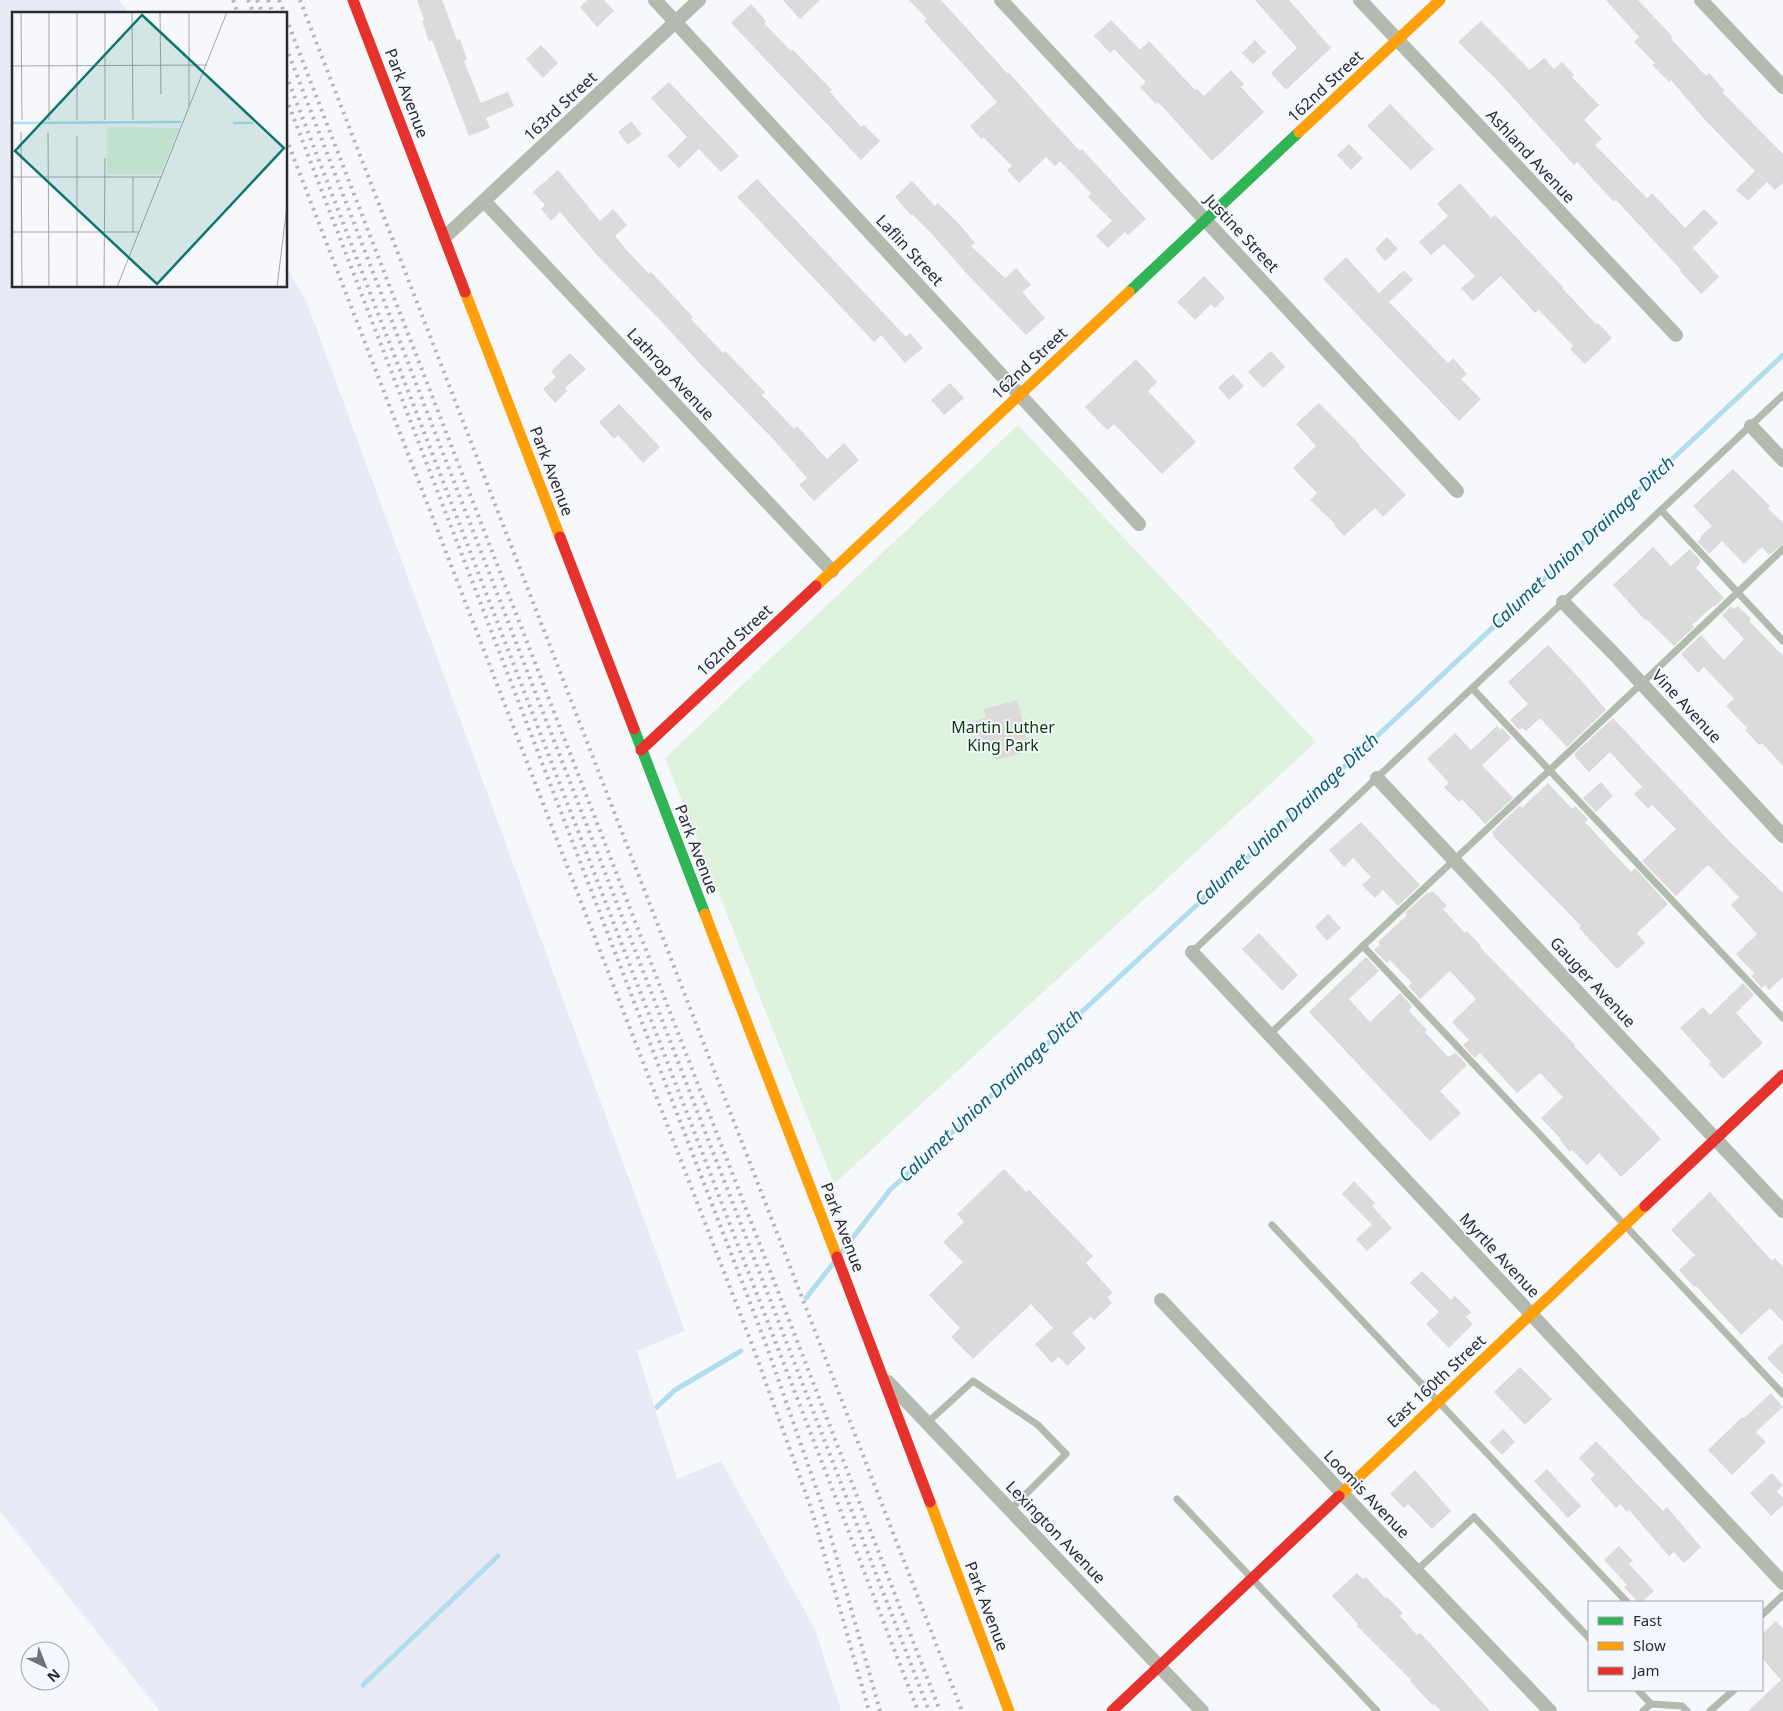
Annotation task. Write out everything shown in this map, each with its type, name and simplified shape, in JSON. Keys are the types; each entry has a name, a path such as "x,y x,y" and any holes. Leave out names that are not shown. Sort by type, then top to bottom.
{"street":[{"name":"Park Avenue","path":"353,0 884,1379 1009,1711"},
{"name":"Laflin Street","path":"655,0 1139,524"},
{"name":"163rd Street","path":"445,237 699,0"},
{"name":"Justine Street","path":"1001,0 1457,491"},
{"name":"Ashland Avenue","path":"1360,0 1676,335"},
{"name":"162nd Street","path":"641,750 1440,0"},
{"path":"1701,0 1783,87"},
{"name":"Lathrop Avenue","path":"484,202 832,571"},
{"path":"1751,426 1783,460"},
{"name":"Vine Avenue","path":"1563,602 1783,836"},
{"name":"Gauger Avenue","path":"1376,778 1783,1211"},
{"name":"Myrtle Avenue","path":"1192,952 1783,1583"},
{"name":"East 160th Street","path":"1112,1711 1783,1075"},
{"name":"Loomis Avenue","path":"1161,1300 1342,1494 1550,1711"},
{"name":"Lexington Avenue","path":"884,1379 1202,1711"}],"lane":[{"path":"1192,952 1783,395"},
{"path":"1661,510 1783,641"},
{"path":"1269,1035 1783,549"},
{"path":"1472,688 1783,1018"},
{"path":"1363,946 1783,1394"},
{"path":"1272,1225 1626,1601"},
{"path":"927,1423 973,1380 1038,1426 1066,1454 1010,1510"},
{"path":"1177,1499 1377,1711"},
{"path":"1416,1571 1474,1517 1588,1637"},
{"path":"1763,1614 1783,1595"},
{"path":"1639,1691 1651,1704 1682,1706 1687,1711"},
{"path":"1710,1711 1733,1691"},
{"path":"1644,1711 1651,1704"}],"shaded area":[{"path":"0,0 119,0 128,12 12,12 12,288 288,288 288,270 307,303 685,1331 637,1351 677,1479 721,1461 815,1629 841,1711 160,1711 0,1511"}],"green space":[{"name":"Martin Luther King Park","path":"1018,425 1316,742 834,1184 665,758"}],"building":[{"path":"417,0 442,0 457,40 460,39 467,60 464,61 481,103 508,92 514,106 486,118 490,128 469,136 432,40 429,42"},
{"path":"587,0 604,0 614,11 597,27 580,7"},
{"path":"783,0 820,0 800,19"},
{"path":"909,0 941,0 1080,151 1082,149 1146,219 1128,235 1125,232 1108,248 1096,236 1112,221 1088,197 1091,193 1060,161 1055,166 1046,157 1019,183 1007,170 1012,166 983,137 981,139 970,126 997,102 924,21 927,19"},
{"path":"1255,0 1289,0 1331,48 1286,90 1271,73 1297,48"},
{"path":"1606,0 1638,0 1706,76 1709,73 1724,90 1722,92 1783,154 1783,183 1775,190 1767,182 1748,201 1736,190 1755,171 1705,120 1671,80 1669,82 1652,65 1655,63 1634,42 1639,37"},
{"path":"751,4 766,21 764,23 832,90 830,92 861,127 864,125 880,141 861,160 731,23"},
{"path":"1111,20 1140,50 1149,41 1195,90 1197,89 1204,96 1231,70 1244,84 1241,87 1264,112 1212,161 1158,102 1156,104 1140,87 1146,82 1114,49 1110,53 1094,36"},
{"path":"1481,21 1530,70 1544,58 1554,69 1562,62 1574,75 1572,77 1599,105 1584,120 1602,139 1595,145 1647,198 1652,193 1685,228 1704,209 1718,223 1693,248 1719,277 1701,294 1616,200 1614,202 1577,162 1574,165 1496,79 1458,42"},
{"path":"1255,40 1266,52 1253,64 1242,53"},
{"path":"541,45 558,63 543,78 526,59"},
{"path":"669,82 739,156 721,172 699,149 679,168 667,156 687,137 651,98"},
{"path":"1390,104 1434,149 1411,170 1367,126"},
{"path":"631,121 642,134 628,145 618,132"},
{"path":"1349,144 1363,158 1351,170 1337,155"},
{"path":"558,170 600,221 613,209 627,225 615,236 624,247 649,274 651,272 667,289 693,317 691,319 723,353 725,351 765,392 762,395 794,429 797,426 827,459 844,443 859,460 814,501 799,485 807,478 774,440 596,254 560,212 551,221 541,209 545,205 533,192"},
{"path":"757,179 906,337 910,333 923,348 905,363 881,335 874,342 737,197"},
{"path":"912,181 935,206 938,203 960,225 975,243 971,246 1005,278 1016,268 1031,285 1022,292 1045,318 1026,335 895,197"},
{"path":"1460,183 1491,218 1495,215 1596,324 1598,323 1612,338 1585,364 1570,349 1573,346 1539,310 1535,313 1501,276 1473,301 1461,288 1475,276 1444,244 1431,255 1419,242 1448,216 1437,204"},
{"path":"1387,237 1398,249 1385,261 1375,249"},
{"path":"1346,257 1379,293 1404,270 1413,280 1389,302 1448,363 1453,358 1467,374 1461,379 1481,399 1459,421 1323,279"},
{"path":"1204,276 1225,298 1215,308 1211,304 1195,320 1177,302"},
{"path":"1271,351 1285,367 1263,388 1248,372"},
{"path":"570,353 586,369 565,388 567,391 555,403 543,389 556,377 551,371"},
{"path":"1136,359 1157,382 1148,391 1196,442 1162,474 1114,424 1107,430 1085,407"},
{"path":"1233,374 1244,386 1229,400 1218,387"},
{"path":"950,383 964,398 944,415 931,400"},
{"path":"1319,403 1406,495 1383,517 1375,508 1344,536 1335,524 1310,500 1317,493 1293,468 1316,446 1296,424"},
{"path":"619,404 660,447 643,463 618,435 614,439 599,422"},
{"path":"1733,469 1770,506 1768,508 1783,523 1783,544 1769,555 1762,547 1744,564 1722,541 1709,554 1698,542 1700,537 1712,526 1693,506"},
{"path":"1653,547 1671,566 1690,549 1701,561 1696,568 1724,598 1692,625 1694,627 1674,646 1645,620 1613,585"},
{"path":"1731,606 1734,609 1738,606 1751,619 1749,621 1783,656 1783,766 1762,743 1759,745 1745,730 1747,728 1726,706 1734,699 1704,667 1698,673 1681,654 1701,635 1724,660 1744,639 1722,615"},
{"path":"1548,645 1606,710 1567,747 1540,718 1526,731 1522,728 1519,730 1510,720 1528,704 1508,682"},
{"path":"1017,700 1030,751 996,760 993,750 983,753 974,721 986,718 984,709"},
{"path":"1613,718 1731,843 1783,893 1783,977 1769,990 1765,985 1762,988 1751,976 1754,973 1736,954 1757,934 1731,905 1739,897 1708,865 1676,896 1642,861 1676,829 1652,805 1648,809 1634,794 1642,787 1610,752 1589,772 1575,757 1574,754"},
{"path":"1497,726 1500,730 1502,728 1511,738 1482,765 1513,798 1485,824 1462,799 1459,802 1444,787 1449,783 1427,759 1455,733 1471,750"},
{"path":"1601,782 1613,796 1596,812 1583,798"},
{"path":"1548,783 1572,809 1575,806 1588,819 1585,822 1631,872 1635,868 1668,904 1637,933 1645,943 1617,969 1579,928 1581,926 1493,836 1492,832 1520,805 1522,808"},
{"path":"1361,822 1420,885 1398,906 1383,890 1375,898 1362,885 1371,877 1353,858 1344,867 1329,850"},
{"path":"1433,891 1447,906 1443,909 1465,933 1467,931 1661,1139 1621,1177 1599,1153 1587,1165 1572,1150 1570,1152 1561,1139 1541,1118 1563,1097 1540,1073 1517,1093 1480,1053 1475,1058 1463,1045 1469,1040 1452,1022 1476,999 1450,971 1420,999 1408,986 1412,983 1390,960 1387,963 1374,950 1380,944 1378,942 1407,915 1405,913 1428,892 1429,894"},
{"path":"1328,914 1341,928 1327,941 1315,927"},
{"path":"1259,933 1298,975 1282,991 1242,949"},
{"path":"1366,957 1379,971 1349,999 1370,1022 1400,993 1412,1006 1409,1011 1448,1057 1456,1053 1467,1065 1440,1091 1461,1113 1430,1141 1309,1012"},
{"path":"1743,983 1754,995 1736,1013 1763,1043 1723,1079 1709,1064 1711,1062 1680,1028 1703,1007 1710,1015"},
{"path":"1004,1169 1026,1192 1029,1190 1093,1256 1086,1263 1113,1293 1107,1297 1112,1303 1094,1320 1091,1316 1072,1333 1086,1348 1067,1366 1059,1357 1052,1363 1035,1344 1053,1328 1031,1304 973,1359 951,1337 960,1328 929,1295 963,1262 943,1242 964,1222 957,1214"},
{"path":"1354,1181 1375,1203 1372,1206 1392,1228 1367,1251 1356,1239 1372,1225 1342,1194"},
{"path":"1710,1192 1772,1261 1775,1258 1783,1267 1783,1322 1770,1308 1741,1335 1679,1270 1695,1255 1671,1230"},
{"path":"1422,1271 1451,1300 1455,1296 1471,1312 1466,1317 1473,1324 1449,1348 1426,1324 1439,1312 1410,1283"},
{"path":"1783,1343 1783,1375 1767,1358"},
{"path":"1520,1367 1552,1399 1525,1425 1494,1392"},
{"path":"1771,1393 1783,1407 1756,1432 1766,1442 1732,1475 1708,1450 1742,1417 1744,1418"},
{"path":"1503,1429 1515,1442 1502,1455 1489,1442"},
{"path":"1596,1441 1663,1511 1667,1507 1701,1547 1684,1563 1674,1552 1669,1556 1629,1510 1627,1512 1620,1504 1616,1508 1590,1479 1595,1475 1579,1458"},
{"path":"1547,1469 1581,1506 1568,1518 1534,1481"},
{"path":"1415,1470 1451,1511 1432,1529 1408,1504 1404,1508 1390,1494"},
{"path":"1772,1473 1783,1485 1777,1491 1783,1498 1783,1505 1771,1516 1750,1493"},
{"path":"1619,1546 1633,1561 1629,1564 1654,1591 1643,1601 1637,1601 1624,1587 1627,1585 1604,1560"},
{"path":"1357,1573 1363,1579 1366,1577 1385,1598 1387,1597 1403,1613 1400,1616 1417,1635 1420,1633 1490,1711 1441,1711 1434,1704 1432,1705 1411,1680 1357,1626 1358,1624 1332,1596"},
{"path":"1776,1621 1783,1629 1783,1711 1748,1711 1781,1680 1763,1659 1763,1633"}],"waterway":[{"name":"Calumet Union Drainage Ditch","path":"840,1254 890,1190 1783,355"},
{"name":"Calumet Union Drainage Ditch","path":"806,1298 835,1261"},
{"name":"Calumet Union Drainage Ditch","path":"657,1407 675,1390 741,1351"},
{"name":"Calumet Union Drainage Ditch","path":"363,1685 498,1556"}],"railway":[{"path":"233,0 237,12"},
{"path":"248,0 253,12"},
{"path":"257,0 262,12"},
{"path":"268,0 272,12"},
{"path":"279,0 284,12"},
{"path":"300,0 962,1711"},
{"path":"288,23 940,1711"},
{"path":"288,52 929,1711"},
{"path":"288,80 918,1711"},
{"path":"288,103 767,1347 821,1502 880,1711"},
{"path":"288,143 753,1347 811,1508 869,1711"}],"traffic: fast":[{"path":"1129,292 1299,132"},
{"path":"634,729 705,914"}],"traffic: slow":[{"path":"1299,132 1440,0"},
{"path":"465,292 560,537"},
{"path":"816,586 1129,292"},
{"path":"705,914 837,1257"},
{"path":"1339,1496 1645,1206"},
{"path":"930,1502 1009,1711"}],"traffic: jam":[{"path":"353,0 465,292"},
{"path":"560,537 634,729"},
{"path":"641,750 816,586"},
{"path":"1645,1206 1783,1075"},
{"path":"837,1257 930,1502"},
{"path":"1112,1711 1339,1496"}]}
